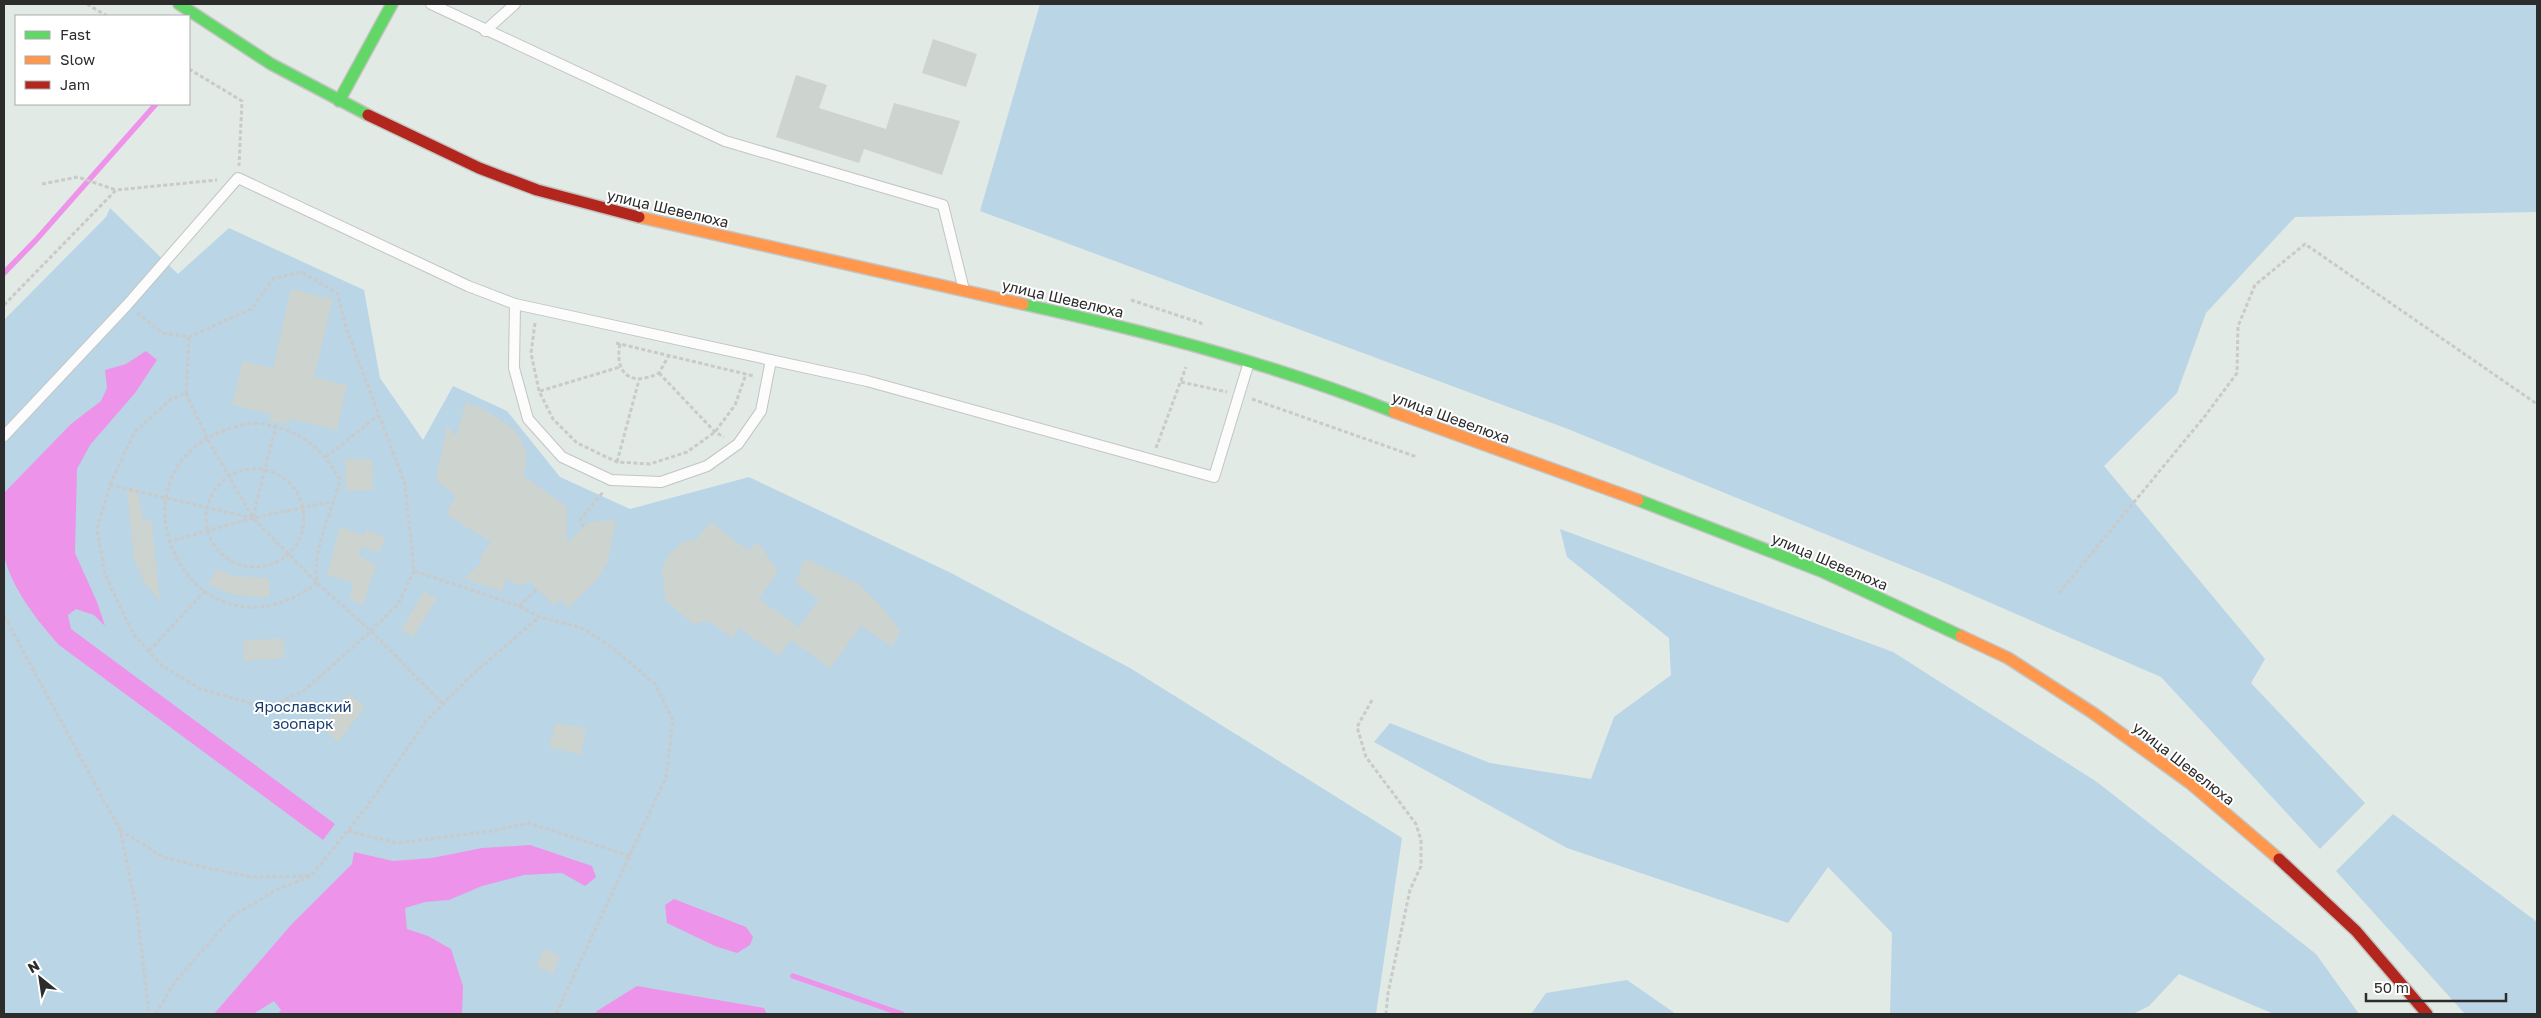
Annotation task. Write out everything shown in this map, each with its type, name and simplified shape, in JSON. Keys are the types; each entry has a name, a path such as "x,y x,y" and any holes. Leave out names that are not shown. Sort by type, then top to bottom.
{"main road":[{"name":"улица Шевелюха","path":"180,4 271,64 339,101 479,168 536,190 601,208 1103,322 1250,362 1337,389 1428,425 1657,507 1821,571 2008,658 2093,713 2190,783 2275,856 2356,931 2427,1014"},
{"path":"339,101 392,4"}],"lane":[{"path":"431,4 485,31 725,141 943,205 965,291"},
{"path":"485,31 515,4"},
{"path":"4,436 128,305 238,178 468,286 516,304 867,381 1214,477 1250,362"},
{"path":"516,304 514,368 528,419 562,457 611,480 661,482 707,466 738,444 761,412 769,379 771,360"}],"path":[{"path":"87,4 105,15"},
{"path":"42,184 78,177 116,190 238,178 242,101 190,70"},
{"path":"4,305 116,190"},
{"path":"2058,593 2205,416 2237,373 2238,326 2254,285 2305,244 2537,404"},
{"path":"128,305 163,333 189,337 251,309 274,278 302,272 338,294 346,328 405,484 414,571 398,604 371,631 305,690 275,705 249,703 201,689 162,666 133,634 105,574 97,529 110,485 134,433 170,400 186,393"},
{"path":"516,318 545,325"},
{"path":"536,323 532,353 539,391 553,419 577,443 617,462 650,464 687,452 715,432 735,406 746,374"},
{"path":"189,337 186,393 207,438 253,518 317,583 371,631 443,704"},
{"path":"611,341 769,379"},
{"path":"620,344 617,356 620,367 627,376 639,380 659,373 668,355"},
{"path":"522,396 620,367"},
{"path":"659,373 715,432 738,444"},
{"path":"583,527 580,520 611,480 639,380"},
{"path":"1181,382 1239,395 1417,456"},
{"path":"326,457 379,415"},
{"path":"253,518 276,424"},
{"path":"276,424 304,437 326,457 340,479 335,501 319,540 315,566 317,583 303,593 284,602 264,606 243,606 223,600 205,591 188,577 175,559 168,542 164,518 166,499 174,473 189,452 207,438 231,427 276,424"},
{"path":"252,469 265,470 278,475 290,483 299,494 304,508 304,524 300,540 289,555 279,562 265,567 250,568 235,564 222,556 213,545 207,531 207,508 212,493 228,476 252,469"},
{"path":"110,485 253,518"},
{"path":"168,542 253,518 335,501"},
{"path":"414,571 519,606 539,617 582,628 613,648 655,684 673,720 666,777 556,1014"},
{"path":"519,606 537,589"},
{"path":"148,651 205,591"},
{"path":"4,616 120,830 137,911 149,1014"},
{"path":"156,1014 174,983 234,916 276,890 311,876 348,830 426,721 473,674 539,617"},
{"path":"1372,700 1357,727 1366,757 1416,824 1421,840 1420,866 1410,890 1388,994 1386,1014"},
{"path":"348,830 397,843 492,831 529,823 630,856"},
{"path":"120,830 163,857 203,867 252,877 311,876"}],"green space":[{"path":"1040,4 2537,4 2537,212 2295,217 2206,313 2177,393 2104,466 2265,659 2251,683 2365,803 2320,849 2161,677 1938,580 1568,429 980,211"},
{"name":"Ярославский зоопарк","path":"110,208 178,274 229,228 364,290 380,378 423,440 453,386 507,411 560,477 630,509 749,477 951,573 1130,668 1402,838 1376,1014 4,1014 4,320 106,217"},
{"path":"1560,529 1893,652 2097,782 2316,954 2359,1014 2274,1014 2179,974 2149,1006 2133,1014 1890,1014 1892,933 1828,867 1788,923 1567,848 1374,742 1390,723 1490,763 1591,779 1614,717 1671,675 1669,638 1567,557"},
{"path":"2393,814 2537,922 2537,1014 2465,1014 2336,871"},
{"path":"1627,980 1676,1014 1531,1014 1546,993"}],"shaded area":[{"path":"146,351 157,360 135,393 90,445 77,469 75,553 97,602 105,626 94,615 76,609 68,615 71,629 335,824 323,840 59,645 18,591 7,566 3,539 4,493 71,424 101,401 107,388 105,370 126,364"},
{"path":"530,845 592,866 596,877 585,886 562,873 524,875 482,886 449,900 425,902 405,908 407,929 428,936 451,949 463,986 462,1014 278,1014 281,1010 274,1001 253,1014 214,1014 291,925 352,864 354,852 393,861 432,858 482,848"},
{"path":"674,899 746,927 753,937 750,945 737,953 715,946 667,923 665,905"},
{"path":"637,986 764,1008 767,1014 595,1014"}],"building":[{"path":"933,39 977,54 966,87 922,73"},
{"path":"796,75 827,85 819,108 886,129 894,103 960,121 942,175 864,149 859,163 776,137"},
{"path":"291,289 333,299 314,377 347,385 337,430 290,419 288,424 269,420 271,414 232,405 243,361 273,368"},
{"path":"466,402 487,411 515,430 527,452 524,476 567,507 567,543 589,522 616,519 608,561 596,581 568,608 560,598 555,606 530,582 518,586 506,578 502,591 464,579 479,565 481,557 491,542 446,514 456,496 436,480 447,426 456,436"},
{"path":"345,459 372,459 373,490 346,491"},
{"path":"137,488 143,520 151,519 160,601 144,582 134,559 127,490"},
{"path":"710,522 748,550 758,542 778,571 759,599 799,627 819,599 795,583 805,558 859,584 880,605 900,630 893,647 861,626 830,668 791,640 779,656 739,628 732,638 708,621 693,624 665,600 662,569 669,554 683,542 697,539"},
{"path":"340,527 364,535 366,530 385,537 380,553 362,547 358,555 376,565 363,605 349,599 354,583 327,575"},
{"path":"217,569 234,576 268,578 270,597 248,597 228,593 208,584"},
{"path":"424,591 437,599 413,637 401,630"},
{"path":"283,638 285,658 244,661 243,641"},
{"path":"349,693 365,707 338,742 321,727"},
{"path":"555,723 586,728 581,755 549,747"},
{"path":"544,949 560,956 553,974 536,966"}],"waterway":[{"path":"4,273 36,240 155,105"},
{"path":"793,976 902,1014"}],"traffic: fast":[{"path":"179,4 271,64 368,115"},
{"path":"339,101 392,4"},
{"path":"1023,304 1211,350 1303,379 1394,412"},
{"path":"1638,500 1821,571 1961,636"}],"traffic: slow":[{"path":"639,217 1023,304"},
{"path":"1394,412 1638,500"},
{"path":"1961,636 2008,658 2093,713 2190,783 2279,859"}],"traffic: jam":[{"path":"368,115 479,168 537,190 639,217"},
{"path":"2279,859 2356,931 2427,1014"}]}
